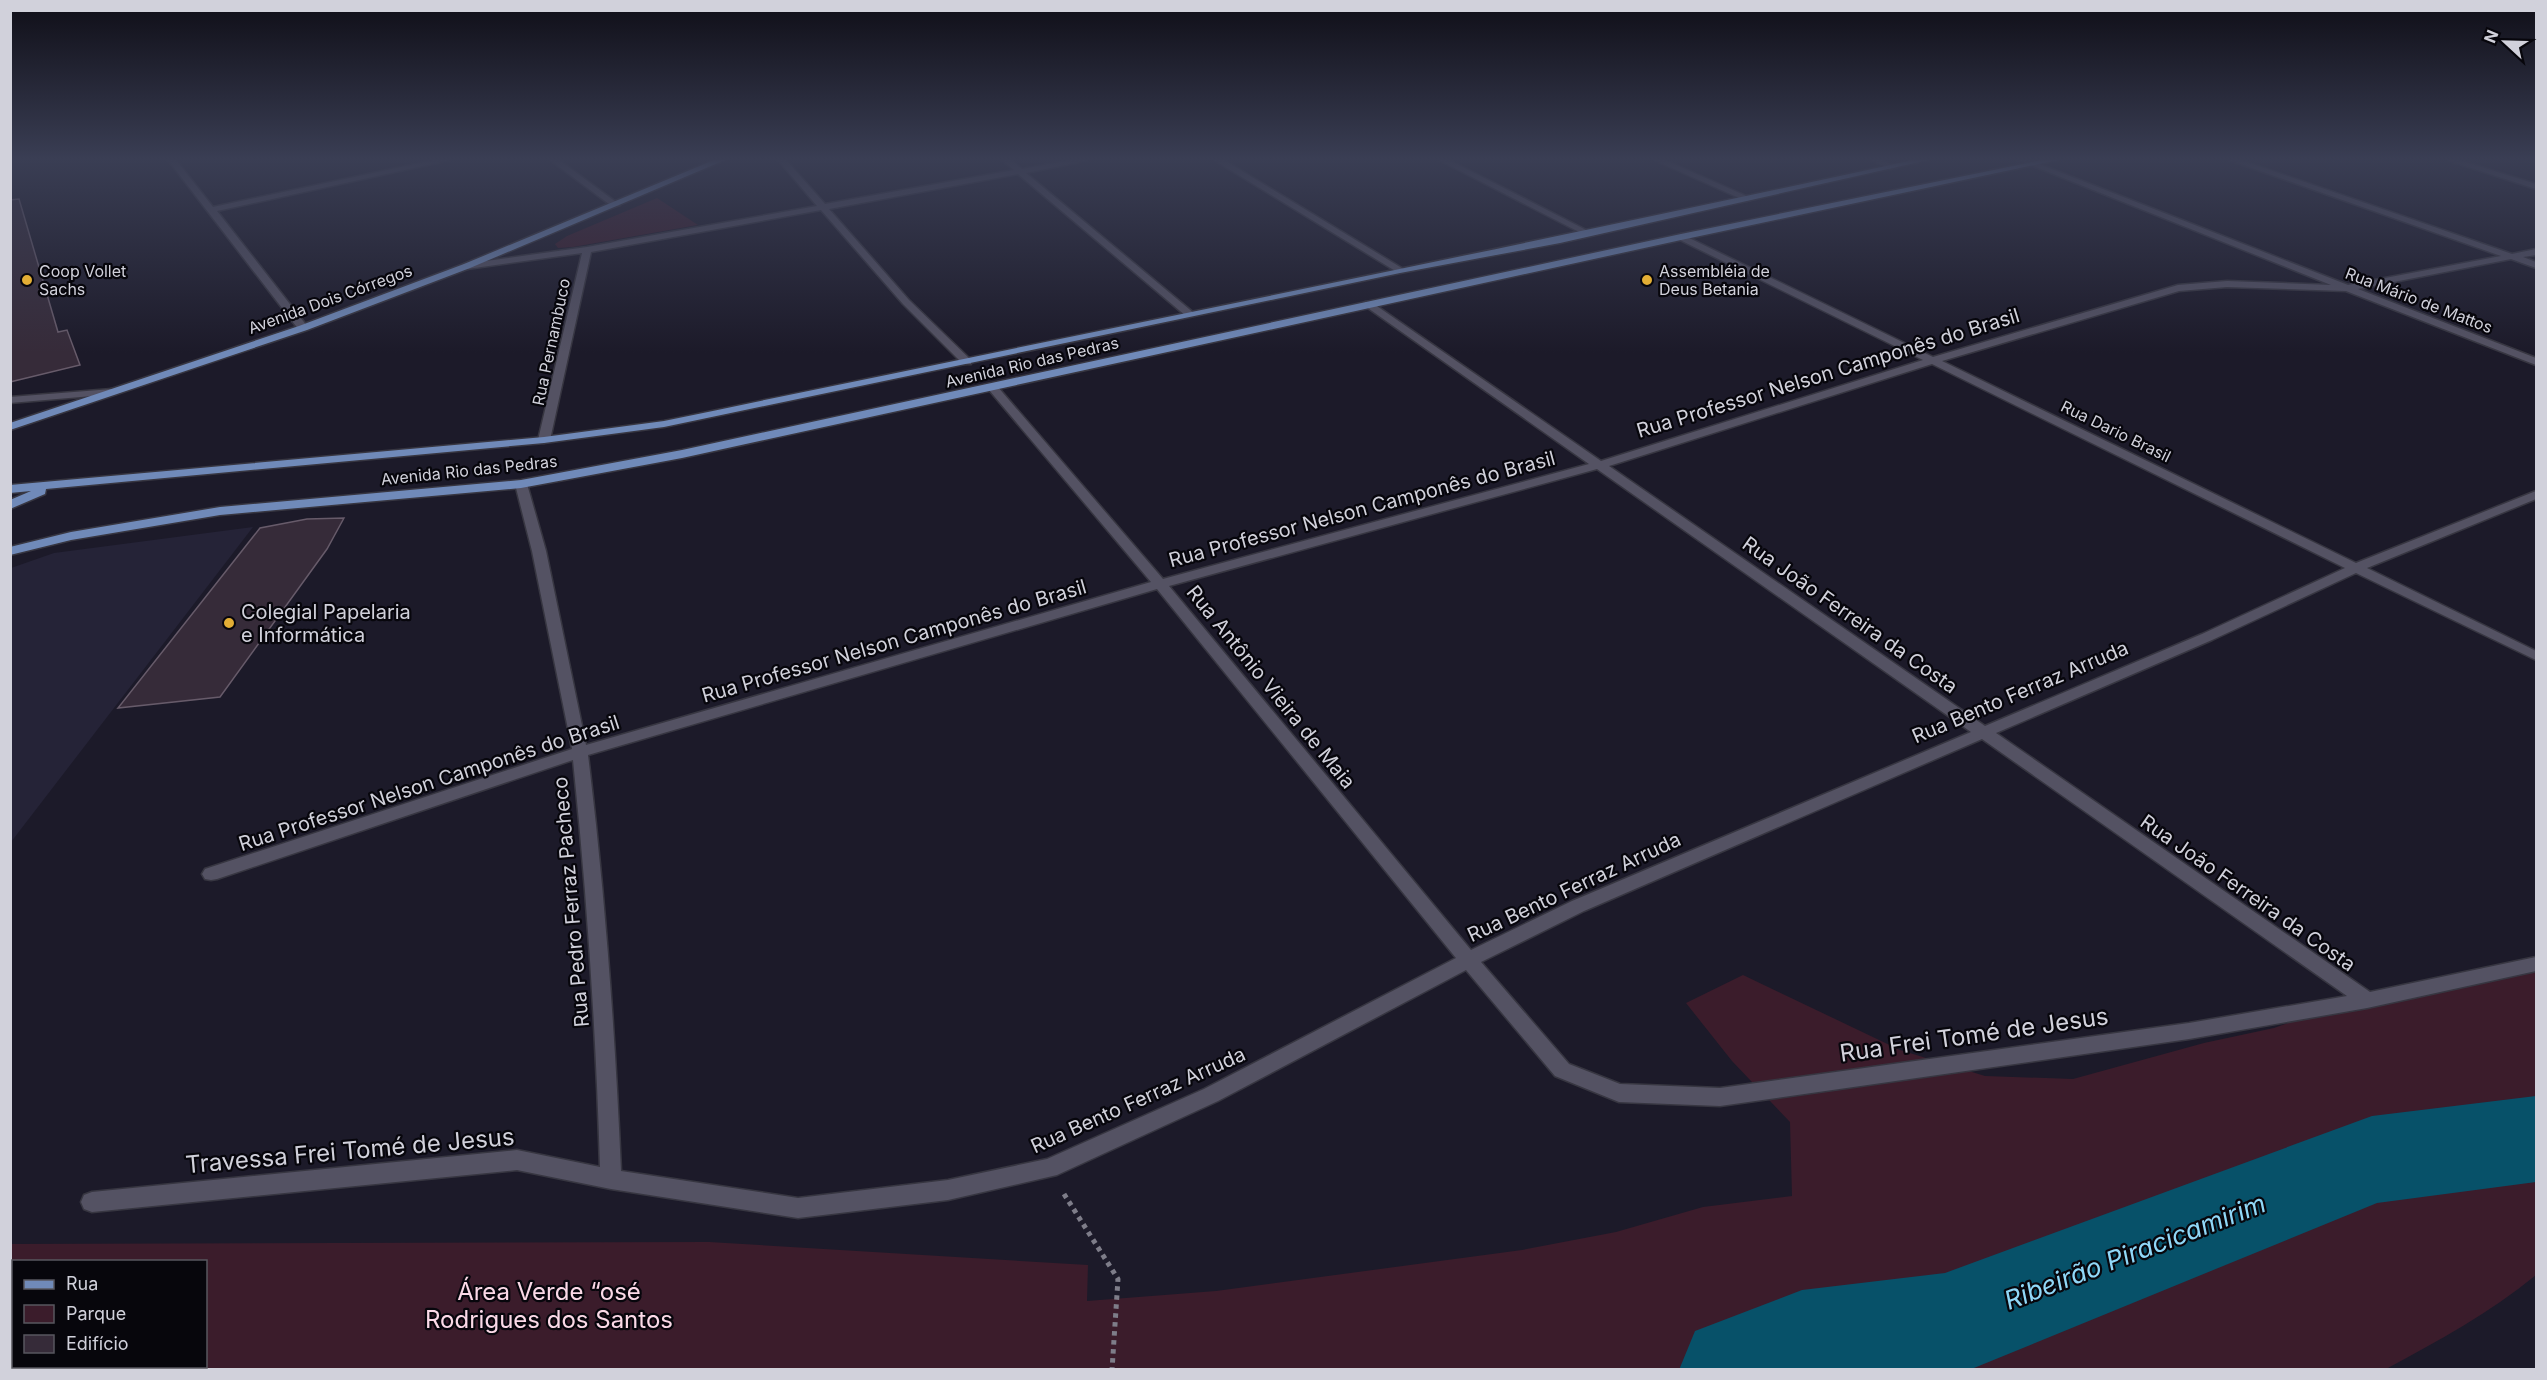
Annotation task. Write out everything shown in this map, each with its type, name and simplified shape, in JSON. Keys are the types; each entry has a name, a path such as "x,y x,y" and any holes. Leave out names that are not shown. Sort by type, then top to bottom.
{"main road":[{"name":"Avenida Dois Córregos","path":"10,427 303,328 467,267 569,224"},
{"name":"Avenida Rio das Pedras","path":"10,489 544,440 664,424 1629,224"},
{"name":"Avenida Rio das Pedras","path":"10,551 71,536 220,511 521,484 682,454 1739,224"},
{"path":"1368,304 1419,287 1428,279 1420,273 1400,270"},
{"path":"10,505 61,484"}],"street":[{"path":"222,224 303,328"},
{"path":"467,267 587,250 724,224"},
{"path":"839,224 906,302 967,362"},
{"path":"1084,224 1190,314"},
{"path":"1325,224 1400,270"},
{"path":"1571,224 1588,233"},
{"name":"Rua Mário de Mattos","path":"2184,224 2536,362"},
{"path":"2420,224 2536,265"},
{"name":"Rua Dario Brasil","path":"1681,237 2536,656"},
{"name":"Rua Pernambuco","path":"544,440 587,250"},
{"name":"Rua Professor Nelson Camponês do Brasil","path":"211,874 580,753 1160,584 1599,465 1933,360 2178,288 2227,284 2346,288 2536,252"},
{"name":"Rua João Ferreira da Costa","path":"1368,304 2367,1000"},
{"name":"Rua Antônio Vieira de Maia","path":"993,388 1160,584 1468,960"},
{"path":"10,400 112,392"},
{"name":"Rua Pedro Ferraz Pacheco","path":"521,484 539,551 580,753 592,860 606,1049 611,1179"},
{"name":"Rua Bento Ferraz Arruda","path":"611,1179 798,1208 948,1190 1048,1168 1211,1095 1468,960 1578,906 2207,637 2357,567 2536,495"},
{"name":"Rua Frei Tomé de Jesus","path":"1468,960 1562,1070 1619,1093 1720,1096 2189,1031 2367,1000 2536,964"},
{"name":"Travessa Frei Tomé de Jesus","path":"92,1202 517,1160 611,1179"}],"path":[{"path":"1048,1168 1118,1279 1112,1370"}],"shaded area":[{"path":"253,527 11,842 11,568 54,553"}],"green space":[{"path":"594,224 698,225 558,248 555,244 567,236"},
{"name":"Área Verde “osé Rodrigues dos Santos","path":"2536,971 2536,1275 2482,1314 2386,1369 11,1369 10,1244 709,1242 1088,1265 1087,1301 1216,1291 1522,1250 1616,1232 1703,1207 1792,1196 1790,1122 1732,1061 1686,1003 1743,975 1900,1050 1985,1076 2073,1079 2204,1043 2274,1028 2340,1004 2480,977"}],"building":[{"path":"10,224 26,224 58,332 67,330 80,365 10,382"},
{"name":"Colegial Papelaria e Informática","path":"344,518 327,549 220,697 118,708 260,528 307,519"}],"waterway":[{"name":"Ribeirão Piracicamirim","path":"1734,1370 1802,1345 1945,1326 2372,1160 2536,1139"}],"place":[{"name":"Coop Vollet Sachs","path":"27,280"},
{"name":"Assembléia de Deus Betania","path":"1647,280"},
{"name":"Colegial Papelaria e Informática","path":"229,623"}]}
